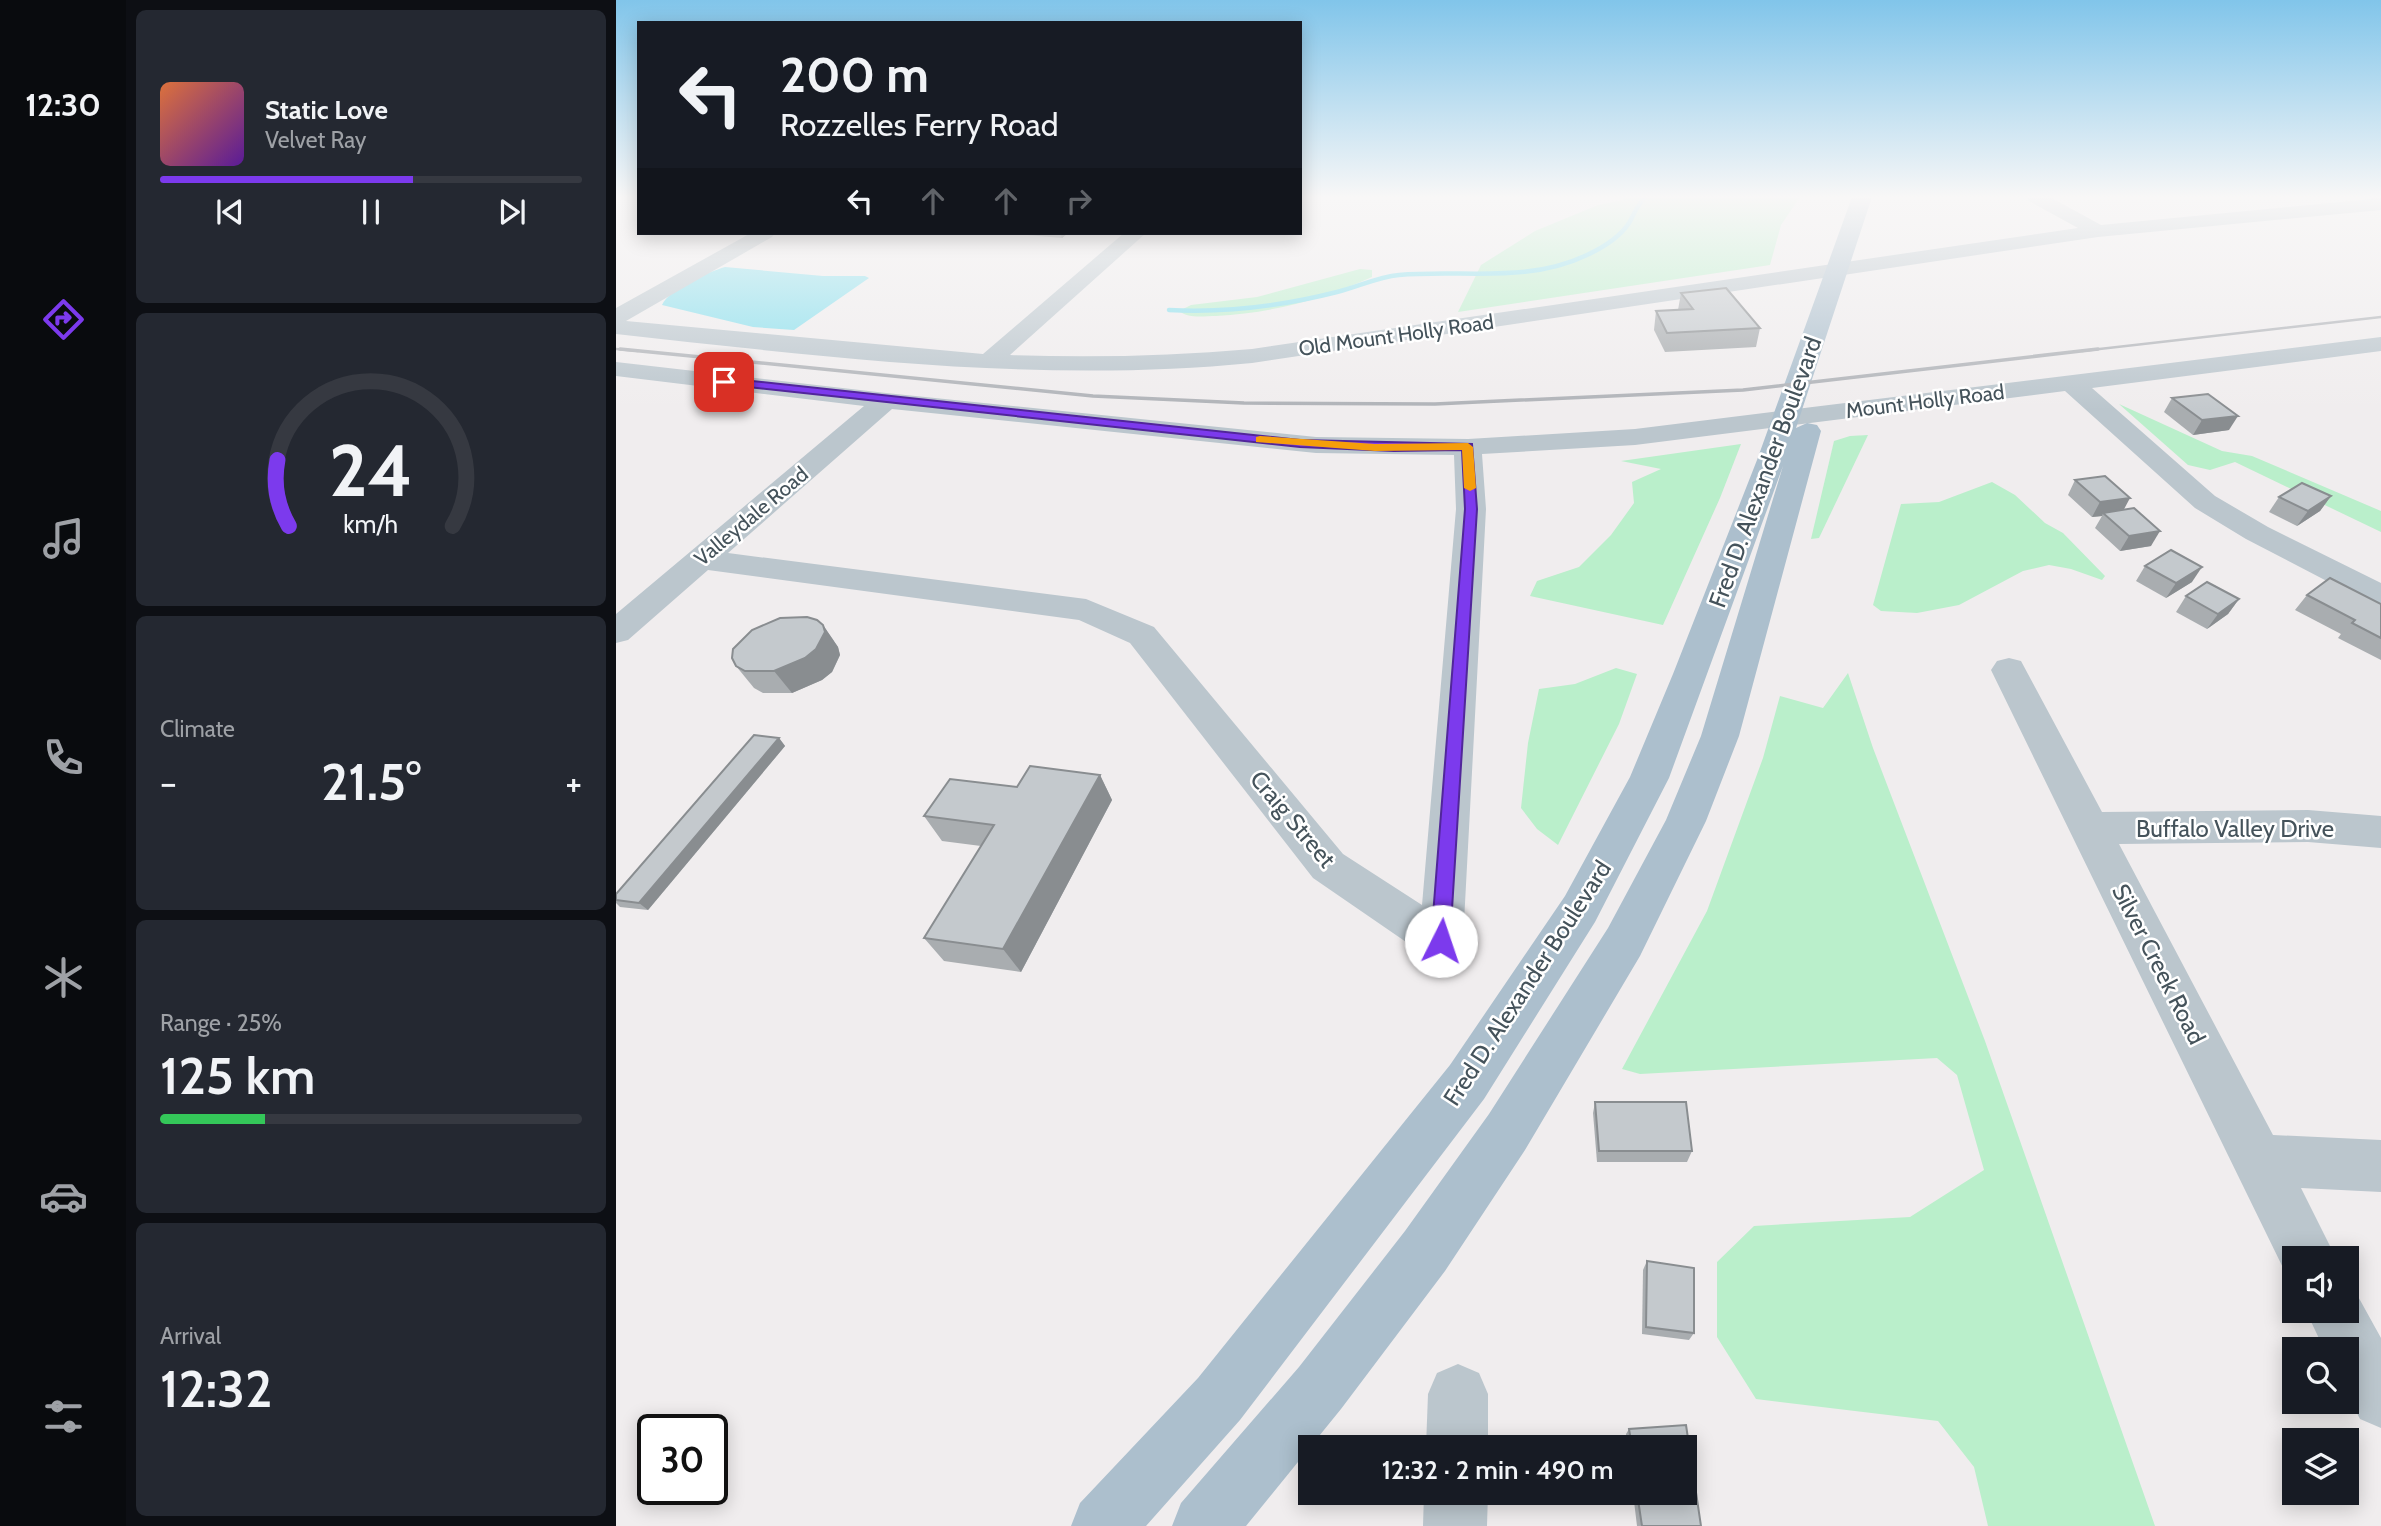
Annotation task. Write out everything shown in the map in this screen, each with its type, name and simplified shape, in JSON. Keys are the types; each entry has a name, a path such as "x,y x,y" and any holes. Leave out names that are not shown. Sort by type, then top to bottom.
{"main road":[{"name":"Fred D. Alexander Boulevard","path":"1103,1526 1219,1399 1406,1161 1467,1082 1580,909 1649,778 1785,458 1853,268"},
{"name":"Fred D. Alexander Boulevard","path":"1832,354 1855,268"},
{"name":"Fred D. Alexander Boulevard","path":"1204,1526 1320,1388 1425,1251 1507,1132 1624,942 1686,821 1720,736 1785,458 1820,393"}],"street":[{"path":"616,317 703,268"},
{"path":"988,362 1096,268"},
{"name":"Old Mount Holly Road","path":"616,327 928,359 1115,366 1252,356 1846,268"},
{"name":"Mount Holly Road","path":"616,369 886,401 1316,445 1468,447 1635,437 2381,344"},
{"path":"2071,383 2205,502 2247,528 2381,596"},
{"name":"Valleydale Road","path":"616,632 886,401"},
{"name":"Craig Street","path":"700,559 1086,610 1142,635 1328,866 1441,941 1471,509 1468,447"},
{"name":"Silver Creek Road","path":"2009,670 2302,1246"},
{"name":"Buffalo Valley Drive","path":"2089,828 2308,826 2381,832"},
{"path":"2259,1160 2381,1166"},
{"path":"2341,1323 2381,1398"},
{"path":"1455,1526 1456,1505"}],"green space":[{"path":"1479,268 1749,268 1458,312"},
{"path":"1360,269 1372,270 1372,277 1296,304 1216,316 1192,316 1179,311 1191,305 1257,297"},
{"path":"2119,404 2222,451 2252,456 2381,511 2381,532 2235,462 2210,470 2188,465"},
{"path":"1868,435 1819,538 1811,539 1834,441 1850,436"},
{"path":"1741,444 1663,625 1530,596 1537,581 1579,567 1611,535 1634,503 1632,482 1661,469 1621,461"},
{"path":"1992,482 2015,495 2045,523 2063,533 2105,576 2102,580 2071,569 2049,565 2023,571 1959,605 1917,613 1881,611 1873,605 1901,504 1939,502"},
{"path":"1616,668 1637,674 1619,724 1558,845 1537,829 1521,808 1528,743 1539,689 1575,684"},
{"path":"1848,673 1873,748 1985,1041 2155,1526 1988,1526 1974,1467 1938,1421 1756,1399 1717,1337 1717,1262 1754,1226 1910,1217 1984,1170 1957,1075 1937,1058 1640,1074 1622,1069 1707,911 1763,758 1780,696 1823,708"}],"water":[{"path":"722,268 738,268 869,278 794,330 753,327 662,305 672,293 699,277"}],"building":[{"path":"1726,288 1760,328 1667,333 1656,311 1693,309 1681,293"},
{"path":"2208,394 2238,416 2202,420 2172,398"},
{"path":"2105,476 2130,498 2100,502 2075,480"},
{"path":"2302,483 2331,496 2308,511 2279,497"},
{"path":"2134,508 2160,531 2129,536 2103,513"},
{"path":"2171,550 2202,567 2176,583 2145,566"},
{"path":"2330,578 2381,604 2381,638 2352,623 2355,620 2307,595"},
{"path":"2207,582 2239,599 2218,614 2186,596"},
{"path":"807,617 823,625 825,632 816,649 805,658 774,671 745,671 736,666 732,658 733,649 752,630 780,618"},
{"path":"754,735 779,738 639,903 616,900 616,894"},
{"path":"1030,766 1100,775 1003,949 924,938 994,825 924,816 950,779 1017,787"},
{"path":"1595,1102 1686,1102 1692,1151 1599,1151"},
{"path":"1647,1261 1694,1268 1694,1333 1646,1327"},
{"path":"1686,1425 1687,1435 1630,1435 1629,1429"},
{"path":"1697,1499 1701,1526 1642,1526 1639,1505 1697,1505"}],"waterway":[{"path":"1169,310 1275,305 1399,275 1494,274 1548,268"}],"railway":[{"path":"2082,351 2381,317"},
{"path":"616,349 638,351"},
{"path":"620,349 1093,396 1244,403 1435,404 1743,390 2098,349"}],"slow traffic":[{"path":"1260,440 1375,447 1468,447 1470,488"}],"route":[{"path":"724,382 1300,444 1394,448 1468,447 1471,509 1441,941"}]}
